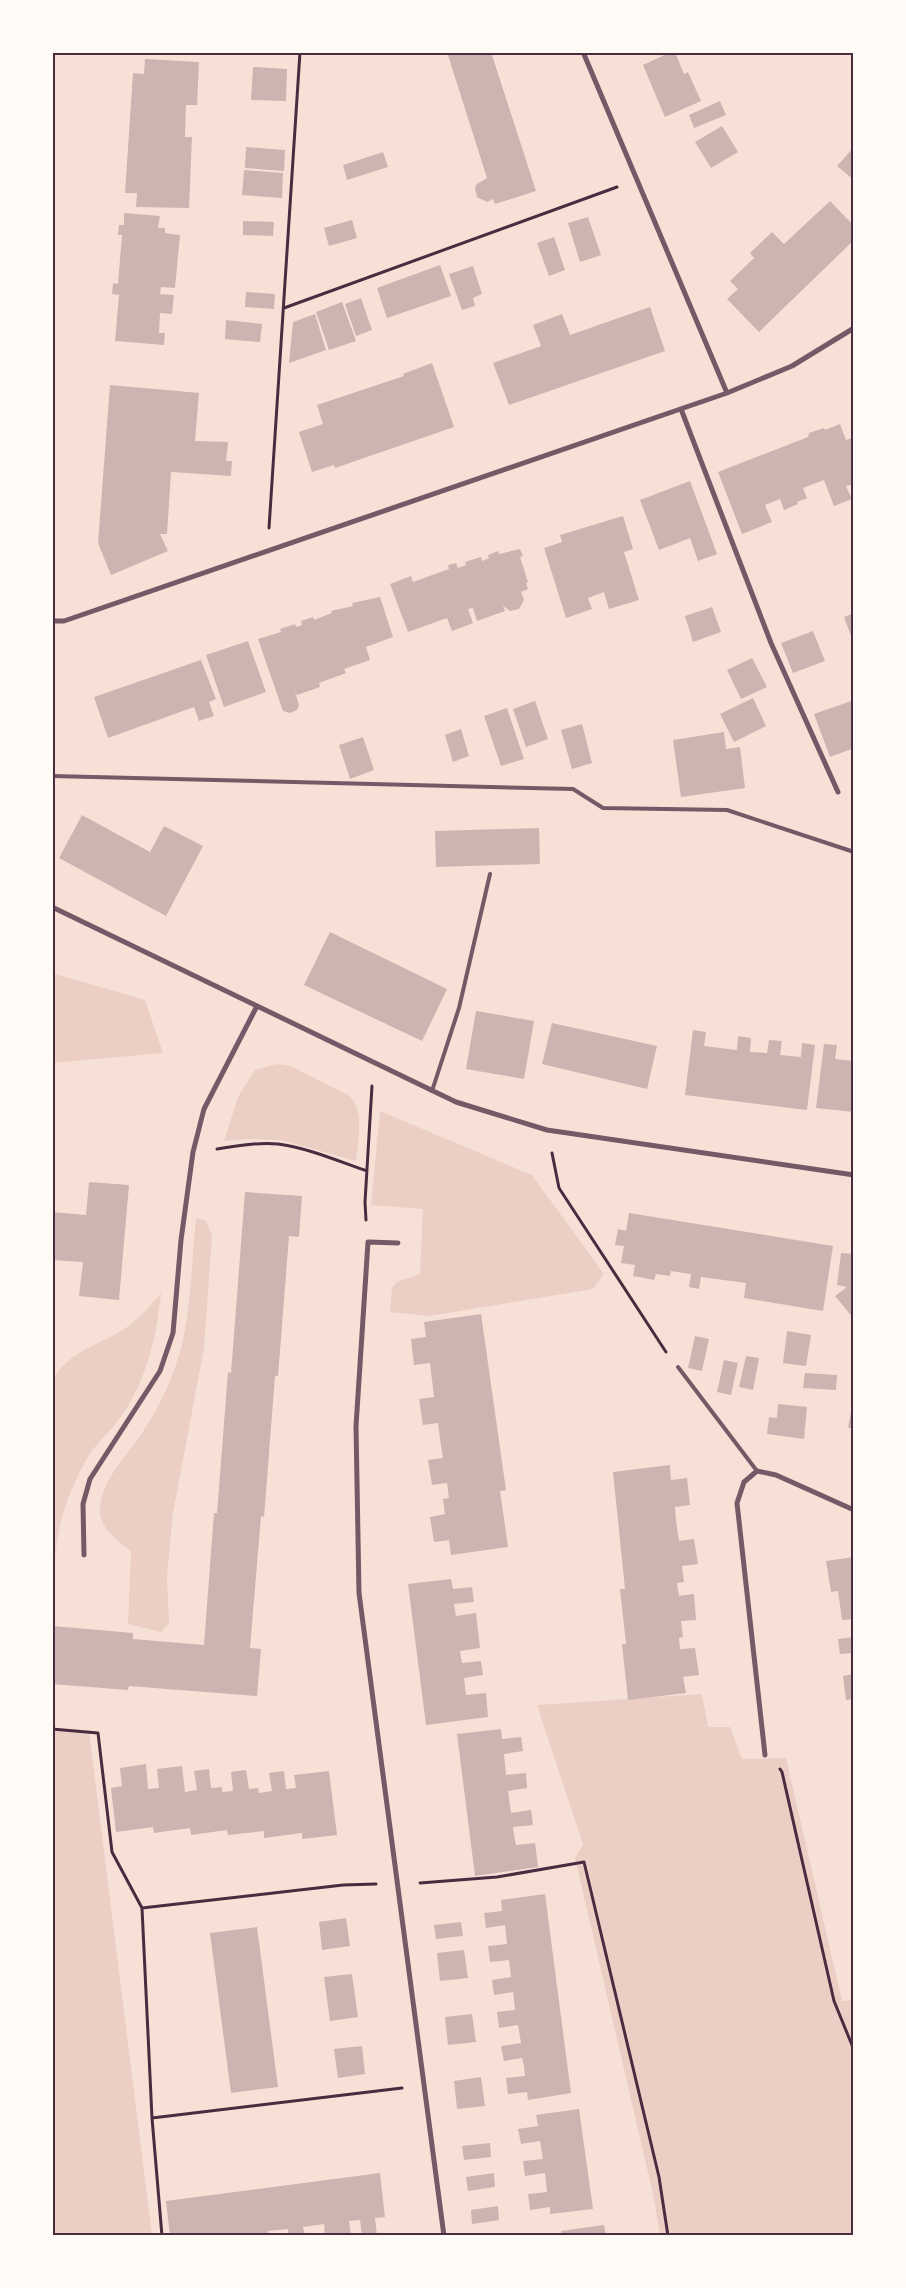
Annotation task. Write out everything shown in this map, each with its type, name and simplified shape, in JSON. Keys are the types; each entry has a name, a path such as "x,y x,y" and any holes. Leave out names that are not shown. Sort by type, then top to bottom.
{"street":[{"path":"583,52 727,393"},
{"path":"52,621 64,621 727,393 792,366 854,328"},
{"path":"681,409 771,643 838,792"},
{"path":"52,907 456,1102 547,1130 854,1175"},
{"path":"84,1555 83,1504 90,1479 160,1370 173,1333 181,1240 193,1152 204,1109 257,1006"},
{"path":"398,1243 368,1242 356,1426 359,1593 444,2236"},
{"path":"765,1755 737,1503 744,1482 757,1472 776,1476 854,1510"}],"lane":[{"path":"52,776 573,789 603,808 727,810 854,852"},
{"path":"432,1091 459,1008 490,874"},
{"path":"678,1367 757,1472"}],"path":[{"path":"268,551 300,52"},
{"path":"284,308 636,180"},
{"path":"368,1242 365,1202 374,1063"},
{"path":"547,1130 559,1188 663,1348 678,1367"},
{"path":"193,1152 250,1144 278,1144 367,1171"},
{"path":"52,1729 98,1733 112,1852 142,1908 152,2118 162,2236"},
{"path":"765,1755 782,1772 834,2001 854,2050"},
{"path":"142,1908 343,1885 398,1884 497,1877 584,1862 659,2176 668,2236"},
{"path":"152,2118 424,2086"}],"shaded area":[{"path":"52,973 145,1000 163,1053 53,1063"},
{"path":"277,1064 291,1066 350,1096 358,1110 359,1118 356,1161 281,1140 250,1139 224,1141 238,1097 255,1070"},
{"path":"380,1111 532,1175 604,1274 593,1289 429,1316 390,1312 392,1287 397,1282 420,1274 423,1209 371,1205"},
{"path":"196,1219 205,1220 212,1235 204,1348 173,1513 167,1576 169,1623 161,1632 128,1624 131,1552 106,1528 102,1522 100,1508 109,1479 152,1417 177,1364 189,1302"},
{"path":"161,1293 154,1338 146,1368 134,1396 122,1415 89,1455 71,1491 58,1537 53,1584 53,1380 67,1362 135,1321"},
{"path":"702,1694 708,1727 730,1727 742,1759 786,1758 842,2001 853,2000 853,2235 660,2235 653,2194 575,1858 583,1844 537,1705"},
{"path":"52,1729 89,1731 152,2235 53,2235"}],"building":[{"path":"447,52 491,52 536,191 495,204 493,199 487,202 477,197 475,188 477,184 487,178"},
{"path":"671,52 675,52 684,74 688,72 701,101 665,117 643,65"},
{"path":"145,59 199,62 197,105 186,105 185,137 192,137 189,208 136,207 137,193 125,193 133,73 144,74"},
{"path":"253,67 287,69 286,101 251,100"},
{"path":"720,101 726,115 694,128 689,115"},
{"path":"722,126 738,152 711,168 695,142"},
{"path":"246,147 285,150 284,171 245,168"},
{"path":"854,147 854,180 837,166"},
{"path":"383,152 388,167 347,180 343,165"},
{"path":"244,170 283,173 282,198 242,195"},
{"path":"830,201 854,226 854,240 759,332 727,299 738,289 730,281 754,258 750,253 772,232 784,244"},
{"path":"124,213 160,216 158,228 165,228 165,233 180,235 175,288 161,287 160,294 174,295 172,314 160,313 159,333 165,333 164,345 115,341 119,295 112,294 113,283 118,284 122,235 118,235 119,225 124,225"},
{"path":"588,217 601,255 580,262 568,223"},
{"path":"352,220 357,238 329,246 324,228"},
{"path":"243,221 274,222 273,236 243,235"},
{"path":"554,237 565,270 549,276 537,243"},
{"path":"440,265 451,296 387,318 377,288"},
{"path":"473,266 482,294 473,298 475,306 462,310 449,274"},
{"path":"246,292 275,294 274,309 245,307"},
{"path":"361,298 372,330 356,336 345,304"},
{"path":"342,302 356,341 329,350 316,312"},
{"path":"650,307 665,351 509,405 493,363 541,346 533,325 562,314 570,335"},
{"path":"315,314 326,350 289,363 293,322"},
{"path":"226,320 262,324 260,342 225,339"},
{"path":"432,363 454,427 335,468 334,465 312,472 299,432 323,424 317,405 404,376 403,374"},
{"path":"110,385 199,393 195,441 228,442 226,461 232,461 231,476 171,472 167,534 160,534 168,551 111,575 98,543"},
{"path":"840,424 846,440 854,437 854,484 846,486 852,499 834,506 824,480 803,488 807,498 784,510 780,499 765,505 772,522 742,534 718,472 808,437 809,433 824,428 825,430"},
{"path":"690,481 717,554 698,561 690,538 659,550 640,500"},
{"path":"623,516 633,549 624,552 639,600 609,609 604,592 588,598 592,609 566,618 544,548 562,542 560,535"},
{"path":"520,549 523,556 520,557 528,582 526,583 528,589 521,592 524,600 519,609 510,611 503,606 505,611 477,621 473,608 468,609 473,623 452,631 447,618 408,632 390,584 411,576 413,582 449,569 448,565 456,563 458,568 466,565 465,562 481,557 482,561 487,559 489,558 488,555 498,551 499,554"},
{"path":"380,597 393,637 366,647 370,660 344,669 346,673 319,683 320,687 297,695 295,692 299,705 297,710 290,713 283,711 258,639 281,632 280,629 295,624 296,627 302,625 301,621 313,617 314,620 332,613 331,611 353,606 352,603"},
{"path":"712,607 721,632 693,642 685,616"},
{"path":"854,613 854,641 853,641 844,617"},
{"path":"813,631 825,661 793,673 781,643"},
{"path":"248,641 266,692 224,707 206,655"},
{"path":"752,658 767,687 741,699 727,670"},
{"path":"201,660 216,699 209,702 214,716 199,721 194,707 108,738 94,697"},
{"path":"753,698 766,726 734,742 720,714"},
{"path":"854,700 854,748 830,757 814,714"},
{"path":"535,701 548,739 526,747 513,709"},
{"path":"507,708 524,759 501,766 484,716"},
{"path":"582,724 592,763 572,769 561,730"},
{"path":"461,729 469,756 453,762 445,735"},
{"path":"724,732 726,749 740,747 745,788 681,797 673,740"},
{"path":"363,737 374,770 350,779 339,745"},
{"path":"82,815 150,852 164,826 203,846 166,916 59,858"},
{"path":"539,828 540,864 436,867 435,831"},
{"path":"330,932 447,989 422,1041 304,985"},
{"path":"476,1011 534,1021 524,1079 466,1069"},
{"path":"552,1023 657,1046 647,1089 542,1064"},
{"path":"693,1030 706,1032 704,1046 737,1050 738,1036 751,1038 750,1052 767,1053 769,1040 782,1041 780,1055 801,1057 802,1043 815,1045 807,1110 685,1095"},
{"path":"824,1044 837,1045 835,1059 854,1061 854,1112 816,1108"},
{"path":"89,1182 129,1185 119,1300 79,1296 83,1262 52,1260 52,1212 86,1215"},
{"path":"245,1192 302,1196 299,1237 289,1236 278,1376 275,1376 264,1517 261,1516 250,1648 261,1649 257,1696 129,1686 128,1690 52,1684 52,1626 133,1633 133,1639 204,1645 214,1513 217,1513 228,1372 231,1373"},
{"path":"629,1213 833,1246 823,1311 744,1298 746,1283 701,1277 699,1289 689,1287 691,1274 671,1271 670,1276 656,1274 654,1280 633,1276 635,1265 621,1263 624,1246 615,1245 618,1229 626,1231"},
{"path":"841,1253 854,1254 854,1319 835,1296 847,1287 837,1285"},
{"path":"481,1314 506,1490 500,1491 508,1547 451,1555 449,1540 434,1542 430,1517 445,1514 443,1499 449,1498 447,1483 432,1485 428,1460 443,1458 438,1423 423,1425 419,1399 434,1397 430,1363 414,1365 411,1339 426,1337 424,1322"},
{"path":"787,1331 811,1335 806,1366 783,1363"},
{"path":"695,1336 709,1339 702,1371 688,1368"},
{"path":"746,1356 759,1358 753,1390 739,1387"},
{"path":"724,1360 738,1363 731,1395 717,1392"},
{"path":"805,1373 837,1375 836,1390 803,1388"},
{"path":"778,1404 807,1407 804,1439 767,1434 769,1417 777,1418"},
{"path":"851,1412 854,1413 854,1428 848,1428"},
{"path":"670,1465 671,1480 687,1478 690,1505 675,1507 676,1521 679,1541 694,1539 698,1564 682,1566 684,1582 677,1583 679,1596 694,1594 696,1620 681,1621 683,1637 679,1638 680,1649 695,1648 699,1675 683,1677 686,1693 628,1700 622,1644 626,1644 620,1589 625,1589 613,1472"},
{"path":"854,1557 854,1619 842,1620 838,1591 831,1592 826,1561"},
{"path":"451,1579 453,1589 472,1587 474,1602 454,1604 456,1616 476,1613 480,1648 460,1651 462,1663 481,1661 483,1675 464,1678 466,1695 486,1693 488,1717 426,1725 408,1584"},
{"path":"854,1637 854,1653 840,1654 838,1639"},
{"path":"854,1674 854,1699 846,1700 843,1676"},
{"path":"501,1729 502,1739 521,1737 523,1751 504,1754 506,1775 526,1773 527,1788 508,1791 511,1813 531,1810 533,1825 513,1827 516,1845 535,1843 538,1867 475,1876 457,1734"},
{"path":"146,1764 148,1789 159,1788 157,1769 182,1766 185,1792 197,1790 194,1771 209,1769 211,1788 222,1787 222,1792 233,1791 231,1772 246,1770 249,1789 258,1788 259,1793 272,1791 269,1773 284,1771 286,1789 296,1788 294,1775 329,1771 337,1835 302,1839 302,1833 264,1838 264,1831 228,1835 227,1830 191,1835 190,1828 154,1833 153,1827 116,1832 111,1788 122,1786 120,1768"},
{"path":"545,1894 571,2093 528,2100 527,2092 508,2094 506,2078 525,2076 524,2066 522,2058 504,2061 501,2046 521,2043 518,2025 499,2028 497,2012 515,2010 513,1992 494,1995 492,1980 511,1977 509,1960 490,1962 488,1946 507,1944 505,1925 486,1928 484,1913 502,1911 501,1900"},
{"path":"346,1918 350,1946 322,1950 319,1922"},
{"path":"461,1922 463,1936 436,1939 434,1925"},
{"path":"257,1927 278,2087 231,2093 210,1933"},
{"path":"464,1950 468,1978 440,1981 437,1953"},
{"path":"352,1974 358,2017 330,2021 324,1977"},
{"path":"472,2014 476,2042 448,2045 445,2017"},
{"path":"362,2046 365,2074 338,2078 334,2049"},
{"path":"481,2077 485,2106 457,2109 454,2081"},
{"path":"579,2109 593,2209 550,2214 550,2207 530,2210 528,2194 547,2192 545,2173 525,2176 523,2161 543,2159 540,2141 521,2144 518,2129 538,2126 536,2115"},
{"path":"490,2143 491,2157 464,2160 462,2146"},
{"path":"380,2173 385,2217 375,2218 377,2236 362,2236 360,2220 349,2221 351,2236 325,2236 324,2224 303,2227 305,2236 289,2236 288,2229 268,2231 269,2236 253,2236 253,2233 235,2236 170,2236 166,2201"},
{"path":"494,2173 495,2187 468,2191 466,2177"},
{"path":"498,2206 499,2220 472,2224 471,2210"},
{"path":"604,2225 606,2236 562,2236 561,2231"}]}
